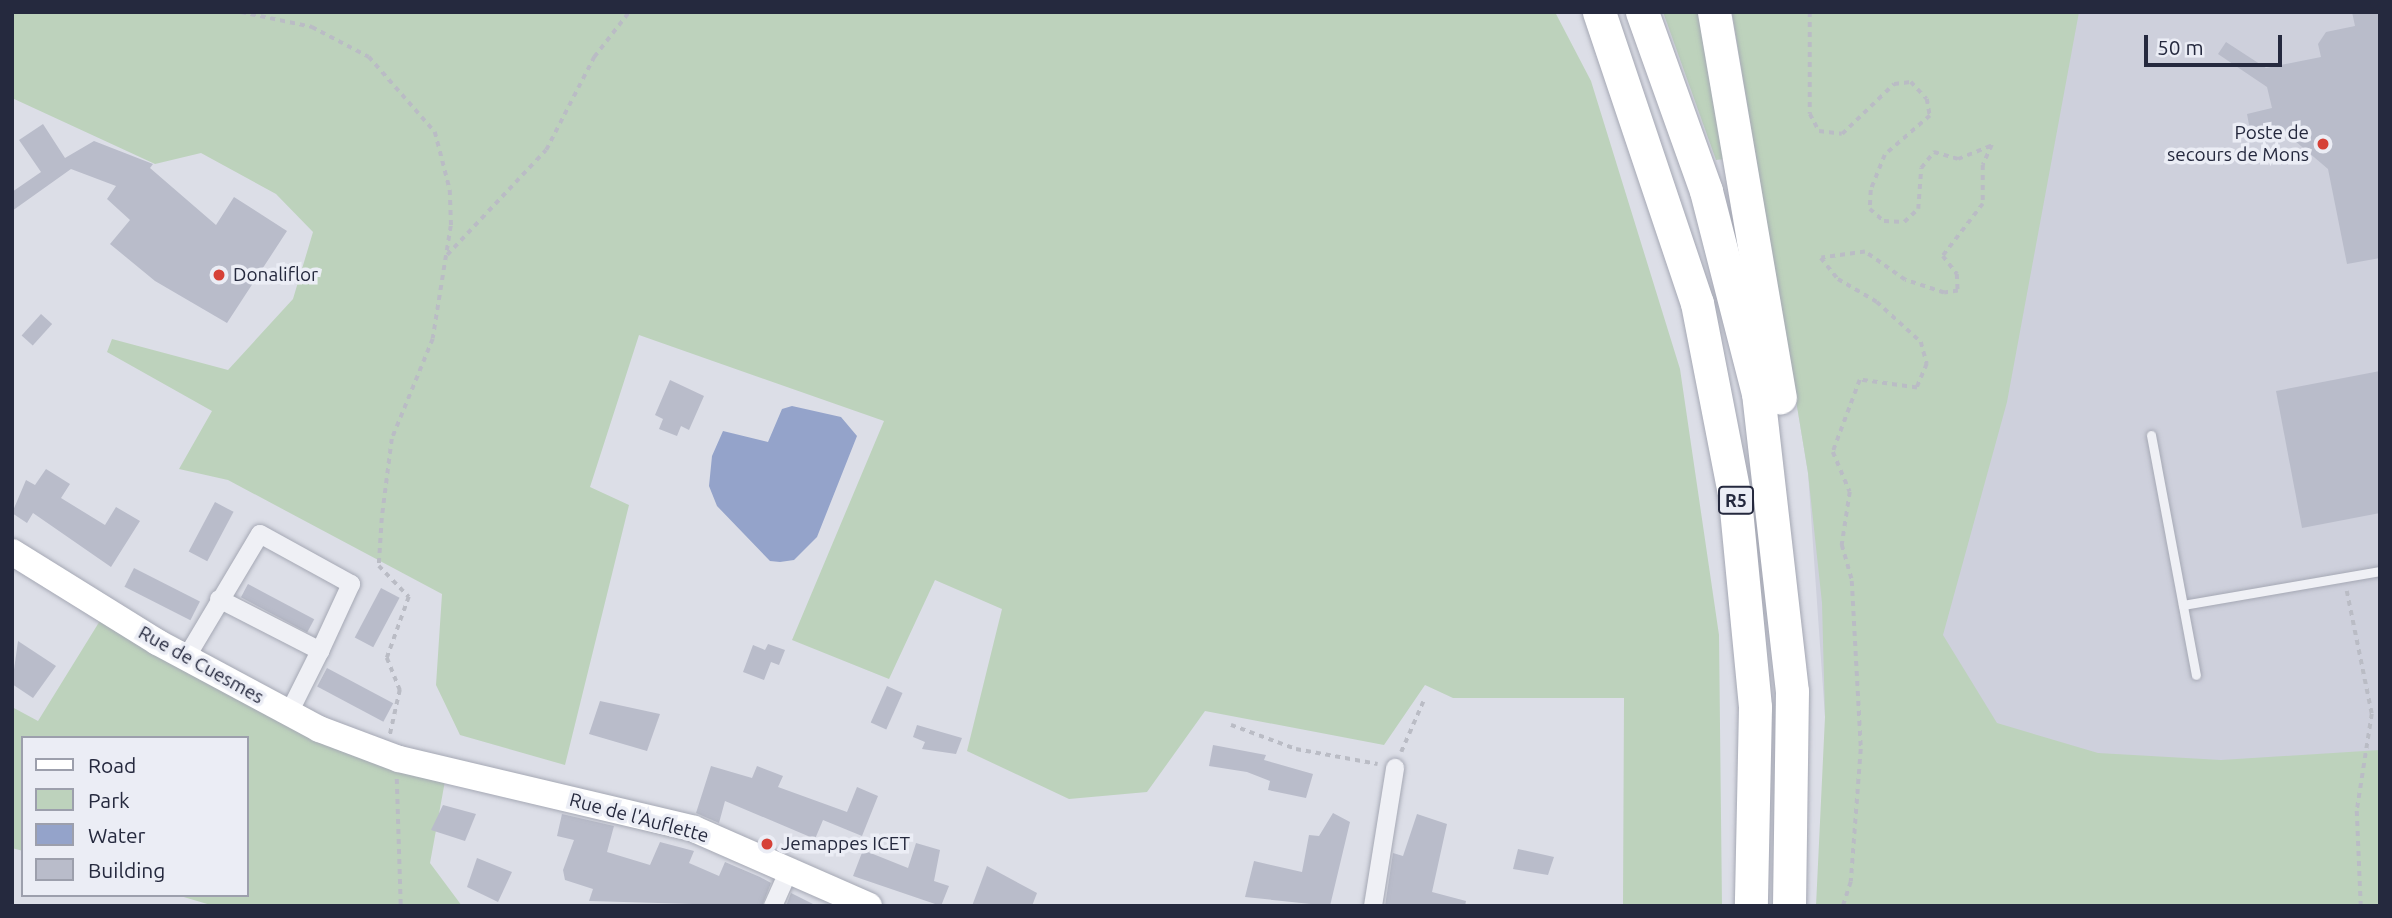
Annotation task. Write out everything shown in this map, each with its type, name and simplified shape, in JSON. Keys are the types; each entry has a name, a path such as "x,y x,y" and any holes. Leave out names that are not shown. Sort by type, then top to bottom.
{"highway":[{"path":"1575,12 1603,70 1635,106"},
{"name":"R5","path":"1599,12 1635,106 1697,303 1735,499 1755,707 1751,906"},
{"name":"R5","path":"1642,12 1706,191 1758,393 1787,606 1793,797 1789,906"},
{"path":"1714,12 1777,378 1800,558 1793,797"},
{"path":"1723,12 1731,120"}],"street":[{"path":"186,658 253,538 268,537 302,554 351,584 289,713"},
{"name":"Rue de Cuesmes","path":"12,552 186,658 289,713 390,756"},
{"path":"219,599 320,651"},
{"name":"Rue de l'Auflette","path":"390,756 694,829 869,906"},
{"path":"1373,906 1395,768"},
{"path":"773,906 789,870"}],"lane":[{"path":"2151,435 2196,675"},
{"path":"2183,605 2380,571"}],"path":[{"path":"241,12 341,40 369,57 418,106 435,132 450,190 446,257 433,339 392,439 379,566 409,597 390,639 387,658 400,690 390,756 401,906"},
{"path":"446,257 546,150 594,57 629,12"},
{"path":"1811,12 1810,114 1819,131 1842,134 1894,84 1911,82 1927,99 1930,116 1885,155 1871,190 1870,209 1884,221 1904,222 1918,209 1921,168 1934,152 1958,159 1992,145 1983,165 1983,204 1943,256 1957,274 1958,291 1944,293 1905,280 1866,252 1821,258 1838,279 1877,302 1921,342 1927,364 1917,388 1860,380 1833,452 1850,492 1842,545 1852,581 1861,749 1851,882 1843,906"},
{"path":"2345,578 2372,714 2357,811 2361,906"},
{"path":"1231,726 1296,749 1395,768 1423,702"}],"shaded area":[{"path":"1732,12 2380,12 2380,906 1825,717 1808,473"}],"green space":[{"path":"12,12 1555,12 1591,81 1680,369 1719,635 1722,906 1623,906 1624,698 1453,698 1425,685 1384,745 1205,711 1147,792 1069,799 967,751 1002,609 935,580 889,679 792,640 884,421 639,335 590,487 629,505 565,765 460,735 436,685 442,594 228,480 179,469 212,411 107,352 112,339 228,370 293,299 313,232 276,194 201,153 155,164 12,98"},
{"path":"1663,12 1703,12 1724,159 1716,160"},
{"path":"1732,12 2079,12 2007,402 1943,635 1997,723 2098,753 2221,760 2380,750 2380,906 1816,906 1825,717 1822,603 1808,473"},
{"path":"106,611 319,729 447,770 430,863 462,906 214,906 184,897 248,897 248,736 21,736 21,850 12,848 12,707 38,721"}],"water":[{"path":"792,406 841,417 857,436 817,537 794,560 770,561 717,506 709,486 712,456 723,431 768,442 782,409"}],"building":[{"path":"2352,12 2380,12 2380,258 2347,264 2328,169 2288,135 2252,141 2247,114 2272,108 2267,87 2218,54 2226,42 2266,68 2321,57 2318,44 2326,32 2355,26"},
{"path":"43,124 65,158 94,141 153,164 150,168 216,225 234,197 287,231 227,323 155,281 110,244 130,220 107,199 116,186 71,169 12,211 12,192 41,172 19,140"},
{"path":"41,314 52,324 33,346 22,336"},
{"path":"2380,371 2380,513 2302,528 2276,391"},
{"path":"670,380 704,396 689,430 681,426 677,436 659,429 663,419 655,415"},
{"path":"46,469 70,484 61,498 105,525 116,507 140,521 111,567 33,513 27,523 12,513 26,480 35,485"},
{"path":"215,502 234,512 207,561 189,551"},
{"path":"134,568 200,602 190,620 124,587"},
{"path":"248,584 314,619 307,632 241,597"},
{"path":"381,588 400,598 373,647 355,637"},
{"path":"18,641 56,666 33,698 12,684"},
{"path":"768,644 785,650 779,665 771,662 764,680 743,672 753,645 765,650"},
{"path":"327,668 393,703 383,722 317,687"},
{"path":"887,686 903,693 886,729 871,723"},
{"path":"600,701 660,714 647,751 589,734"},
{"path":"917,725 962,738 956,754 922,749 925,742 913,737"},
{"path":"1213,745 1266,755 1264,760 1313,774 1306,798 1268,790 1270,781 1247,772 1209,766"},
{"path":"711,766 752,778 757,766 783,776 778,787 847,812 857,787 878,796 862,836 823,820 815,839 725,801 719,823 696,813"},
{"path":"443,805 476,814 465,841 431,830"},
{"path":"1333,813 1350,822 1330,906 1245,897 1254,861 1302,872 1309,835 1319,836"},
{"path":"562,814 614,826 607,852 650,865 660,842 694,851 689,863 719,876 725,862 760,877 771,883 762,906 589,901 593,889 565,880 563,870 574,840 557,836"},
{"path":"1417,814 1447,824 1432,892 1466,901 1465,906 1385,906 1393,853 1403,856"},
{"path":"916,843 940,850 934,881 949,886 941,906 853,876 863,850 908,868"},
{"path":"1518,849 1554,857 1548,875 1513,869"},
{"path":"477,858 512,872 498,902 467,887"},
{"path":"987,866 1037,893 1032,906 972,906"},
{"path":"791,893 817,906 786,906"}],"place":[{"name":"Poste de secours de Mons","path":"2323,144"},
{"name":"Donaliflor","path":"219,275"},
{"name":"Jemappes ICET","path":"767,844"}]}
